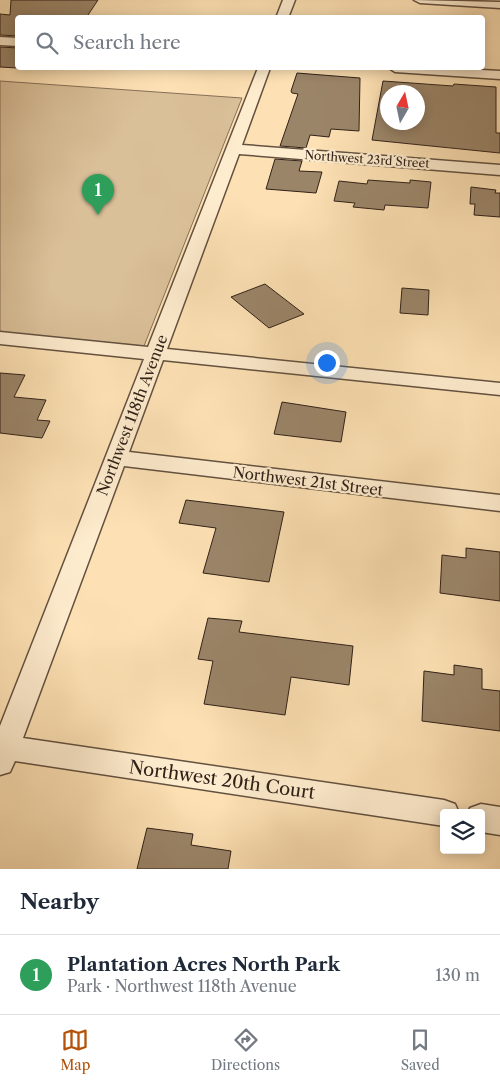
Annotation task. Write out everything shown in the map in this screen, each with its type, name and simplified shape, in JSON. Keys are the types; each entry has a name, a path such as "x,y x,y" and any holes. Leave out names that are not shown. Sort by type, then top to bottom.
{"street":[{"path":"283,15 289,0"},
{"path":"420,0 500,5"},
{"path":"0,41 15,42"},
{"name":"Northwest 118th Avenue","path":"2,753 263,70"},
{"path":"424,70 500,75"},
{"name":"Northwest 23rd Street","path":"233,149 500,170"},
{"path":"0,338 500,389"},
{"name":"Northwest 21st Street","path":"116,458 500,503"},
{"name":"Northwest 20th Court","path":"2,753 440,812"},
{"path":"485,819 500,821"}],"shaded area":[{"path":"0,81 242,98 144,346 0,332"}],"building":[{"path":"11,0 98,0 88,15 15,15 15,36 0,35 0,14 10,15"},
{"path":"0,47 15,48 15,68 0,67"},
{"path":"297,73 360,78 359,131 331,129 329,137 310,135 306,148 280,146 298,94 291,91"},
{"path":"383,81 496,87 496,133 500,133 500,153 372,140 380,97 380,130 425,130 425,85 382,85"},
{"path":"275,159 302,161 299,171 322,172 316,193 266,189"},
{"path":"368,180 410,183 410,180 431,182 428,208 385,205 384,210 353,207 355,203 334,201 339,181 367,184"},
{"path":"471,187 496,190 495,193 500,193 500,217 474,215 475,204 470,204"},
{"path":"265,284 304,314 269,328 231,297"},
{"path":"402,288 429,290 428,315 400,313"},
{"path":"0,373 25,375 14,397 46,400 37,420 50,421 42,438 0,433"},
{"path":"282,402 346,412 341,442 274,434"},
{"path":"186,500 284,512 269,582 203,573 216,528 179,523"},
{"path":"466,548 500,552 500,601 440,593 442,555 466,558"},
{"path":"208,618 242,621 239,632 353,646 349,685 291,677 285,715 204,704 213,661 198,659"},
{"path":"454,665 482,669 482,689 500,691 500,731 422,721 424,671 454,675"},
{"path":"147,828 193,834 191,845 231,851 228,869 137,869"}],"place":[{"name":"Plantation Acres North Park","path":"98,215"}]}
